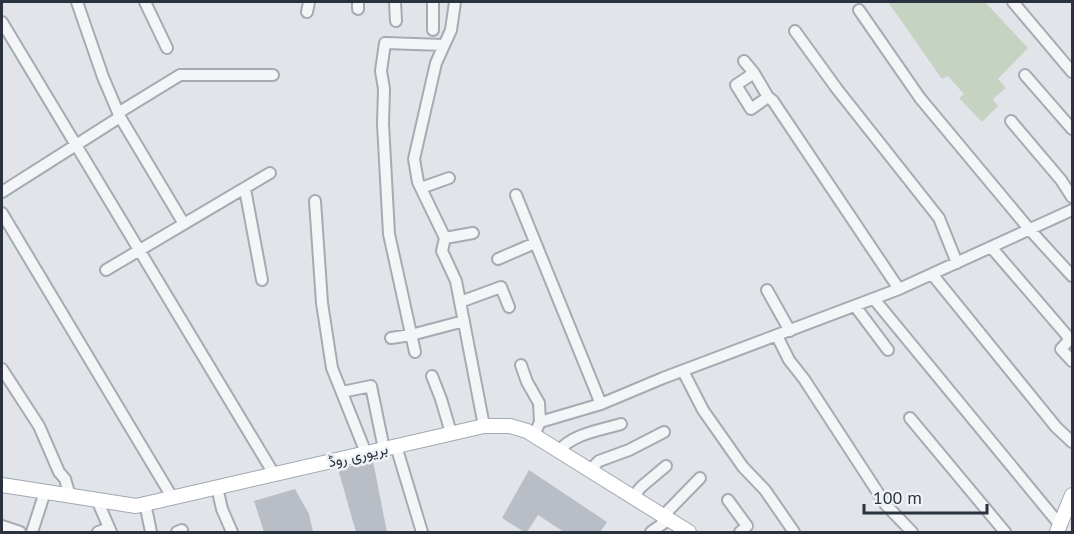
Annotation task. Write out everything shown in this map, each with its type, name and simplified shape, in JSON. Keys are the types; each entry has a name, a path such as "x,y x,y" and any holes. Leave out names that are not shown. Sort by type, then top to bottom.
{"main road":[{"name":"بریوری روڈ","path":"2,485 136,506 451,433 484,426 510,426 534,435 689,532"},
{"path":"1059,529 1072,495"}],"street":[{"path":"77,2 119,115 184,224"},
{"path":"145,2 167,48"},
{"path":"395,2 396,21"},
{"path":"433,2 433,30"},
{"path":"455,2 451,30 436,63 414,159 421,188 445,238 442,251 456,281 484,426"},
{"path":"1012,2 1072,72"},
{"path":"859,10 920,98 1030,230 1072,276"},
{"path":"2,22 274,474"},
{"path":"795,31 837,89 939,218 957,263"},
{"path":"415,352 389,234 383,124 384,89 381,71 385,43 444,45"},
{"path":"744,61 899,289"},
{"path":"754,73 736,85 751,109 768,97"},
{"path":"2,192 180,75 273,75"},
{"path":"1025,75 1072,129"},
{"path":"1011,121 1061,180 1072,197"},
{"path":"106,270 270,173"},
{"path":"421,188 449,178"},
{"path":"245,189 262,280"},
{"path":"516,195 601,404"},
{"path":"315,201 322,303 332,368 366,453"},
{"path":"2,213 172,497"},
{"path":"540,422 601,404 874,299 1030,230 1070,215"},
{"path":"445,238 473,233"},
{"path":"498,259 536,243"},
{"path":"991,247 1070,339 1061,349 1072,360"},
{"path":"932,274 1056,427 1072,442"},
{"path":"460,302 501,287 509,307"},
{"path":"767,290 790,331"},
{"path":"874,299 1059,529"},
{"path":"855,306 888,350"},
{"path":"391,338 464,321"},
{"path":"777,336 789,360 804,379 886,505 912,532"},
{"path":"521,365 527,382 539,403 540,422 534,435"},
{"path":"2,369 39,426 59,472 65,479 70,496"},
{"path":"683,371 703,410 743,467 765,490 794,532"},
{"path":"432,376 451,433"},
{"path":"342,392 371,386 390,448 422,532"},
{"path":"910,418 1005,532"},
{"path":"559,451 565,444 582,436 621,424"},
{"path":"590,470 600,461 629,450 664,432"},
{"path":"633,497 641,487 666,466"},
{"path":"651,532 700,478"},
{"path":"217,487 222,509 232,532"},
{"path":"32,532 45,492"},
{"path":"97,500 110,530 98,532"},
{"path":"728,500 747,526 740,532"},
{"path":"145,503 151,532"},
{"path":"2,526 20,532"}],"green space":[{"path":"888,2 985,2 1028,48 998,79 1006,88 993,99 998,106 982,122 959,98 964,94 948,76 942,79"}],"building":[{"path":"373,461 387,532 356,532 338,469"},
{"path":"529,470 607,522 600,532 564,532 538,515 527,532 524,532 502,518"},
{"path":"295,489 309,514 313,532 264,532 254,501"}]}
